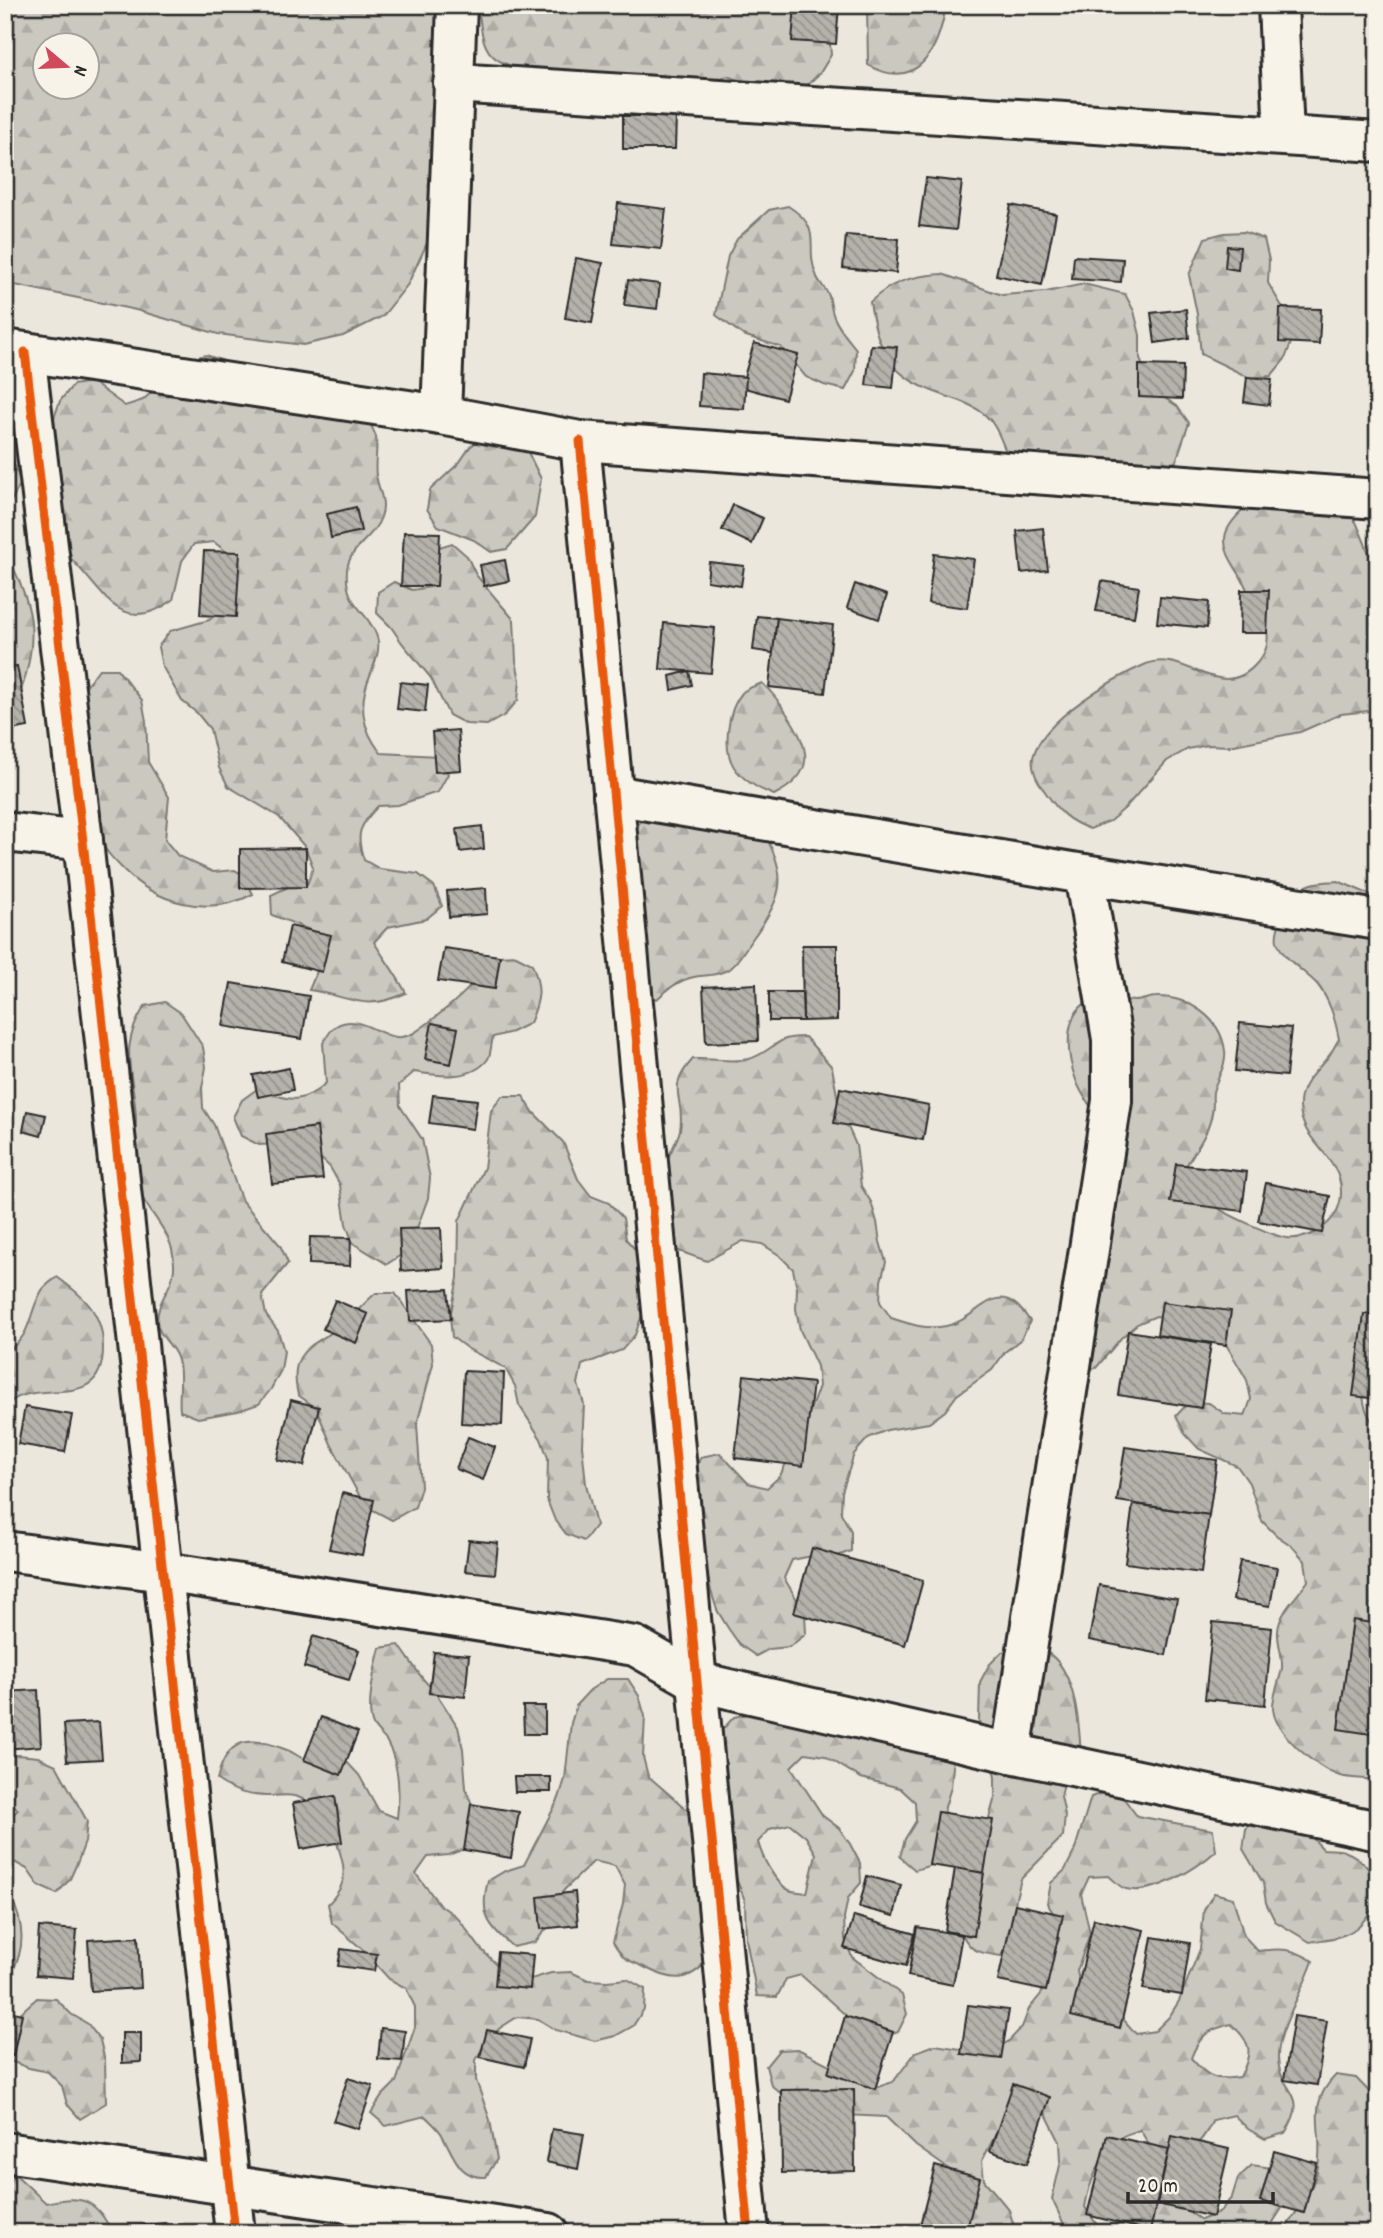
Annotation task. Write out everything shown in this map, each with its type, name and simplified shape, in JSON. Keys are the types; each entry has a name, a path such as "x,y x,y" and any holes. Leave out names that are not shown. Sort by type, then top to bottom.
{"street":[{"path":"441,415 457,5"},
{"path":"1278,5 1284,135"},
{"path":"453,83 1378,142"},
{"path":"235,2233 83,841 15,350 441,415 580,441 1378,499"},
{"path":"580,441 749,2233"},
{"path":"613,795 1378,920"},
{"path":"5,832 83,841"},
{"path":"1012,1753 1112,1101 1112,1039 1084,874"},
{"path":"5,1551 164,1572 635,1646 698,1682 1378,1832"},
{"path":"5,2152 548,2233"}],"green space":[{"path":"5,5 438,5 438,199 428,241 408,284 383,316 343,336 303,345 218,334 136,310 5,283"},
{"path":"478,5 821,5 829,33 831,55 820,73 804,88 783,95 727,76 685,89 529,70 502,62 488,50 484,42"},
{"path":"867,5 946,5 938,37 923,62 913,70 900,74 885,72 868,65"},
{"path":"788,206 807,223 817,277 829,296 836,321 856,349 855,371 845,390 806,377 781,347 743,335 716,315 728,256 737,239 769,210"},
{"path":"1244,232 1264,239 1269,260 1268,283 1289,318 1292,340 1285,359 1271,376 1250,378 1201,354 1189,275 1205,238"},
{"path":"942,274 1002,295 1046,292 1084,284 1125,294 1134,311 1140,335 1140,358 1147,379 1160,395 1177,406 1189,423 1176,461 1158,472 1009,459 990,419 969,405 917,384 904,375 893,365 879,339 870,302 886,289 903,281"},
{"path":"206,355 368,417 376,437 376,470 383,511 378,524 352,555 347,570 349,592 373,628 378,642 377,655 364,695 366,725 381,753 438,756 448,774 438,792 398,805 378,806 360,831 364,860 380,869 418,874 434,886 442,906 426,919 388,927 374,942 406,993 391,999 379,1002 357,1001 309,990 321,962 322,943 308,929 272,915 271,895 288,887 307,885 313,867 305,847 279,817 228,786 219,768 210,729 197,713 182,701 162,666 158,647 170,631 209,620 224,608 230,555 214,542 194,544 182,561 173,600 154,611 138,614 124,611 112,604 66,554 54,439 54,418 60,401 73,385 92,382 125,406 143,400 186,360"},
{"path":"485,435 523,442 541,479 535,517 507,549 491,552 474,540 438,526 427,509 430,490 459,463 470,447"},
{"path":"5,441 21,483 10,503 5,502"},
{"path":"1249,504 1344,504 1357,524 1378,575 1378,710 1341,714 1300,732 1229,746 1208,745 1188,749 1167,761 1110,821 1090,829 1076,823 1051,800 1033,770 1034,754 1041,741 1065,714 1098,690 1144,665 1159,661 1173,663 1216,678 1229,679 1243,675 1263,655 1267,646 1267,630 1225,543 1231,524"},
{"path":"452,543 467,556 476,575 514,620 520,680 518,700 505,715 487,725 466,724 449,715 431,678 377,613 378,592 394,582 412,590 431,587 429,568 433,549"},
{"path":"5,551 22,587 31,620 32,636 21,691 5,694"},
{"path":"99,669 117,669 142,700 148,762 169,797 165,840 178,856 213,872 235,870 244,876 253,894 218,905 183,903 166,898 134,879 105,849 99,834 97,787 81,703 86,686"},
{"path":"762,683 787,714 805,749 803,769 797,778 774,795 742,776 734,767 728,750 728,729 737,700 744,691"},
{"path":"658,813 760,825 775,857 779,883 772,908 733,965 726,971 683,980 657,999 639,992 631,840 640,822"},
{"path":"1338,881 1378,898 1378,1325 1366,1364 1363,1392 1369,1417 1378,1428 1378,1781 1340,1776 1320,1766 1287,1737 1274,1715 1273,1705 1282,1668 1279,1624 1285,1611 1308,1581 1305,1561 1292,1546 1262,1521 1249,1483 1237,1466 1199,1449 1185,1434 1176,1416 1189,1402 1209,1403 1225,1414 1245,1416 1251,1399 1247,1380 1227,1346 1214,1332 1176,1319 1156,1316 1137,1324 1121,1338 1096,1368 1075,1370 1058,1337 1059,1318 1097,1117 1078,1085 1070,1057 1069,1032 1072,1021 1086,1003 1103,997 1135,1001 1153,997 1179,1000 1201,1011 1217,1028 1225,1051 1224,1062 1213,1092 1213,1110 1208,1127 1186,1166 1214,1205 1249,1224 1287,1238 1316,1232 1337,1211 1341,1191 1339,1178 1307,1130 1302,1119 1300,1099 1305,1085 1339,1039 1322,990 1284,954 1277,935 1284,913 1298,893 1315,883"},
{"path":"514,955 532,964 537,980 538,1000 530,1023 493,1037 488,1059 473,1071 454,1075 414,1072 399,1085 400,1106 422,1139 430,1178 428,1198 414,1236 404,1253 387,1264 353,1243 346,1224 340,1185 330,1167 316,1154 279,1144 259,1145 241,1136 233,1117 242,1100 257,1089 293,1099 317,1091 326,1083 323,1043 336,1026 356,1022 393,1036 412,1034 460,997 488,960"},
{"path":"165,1002 181,1013 203,1047 206,1067 202,1088 203,1108 214,1125 242,1201 280,1245 288,1263 262,1295 266,1315 278,1331 284,1351 281,1370 271,1389 259,1404 238,1411 198,1418 180,1411 178,1359 161,1333 157,1321 158,1311 174,1272 172,1249 164,1231 141,1197 132,1173 136,1120 129,1062 131,1036 145,1006"},
{"path":"805,1037 832,1067 839,1107 856,1145 861,1186 871,1202 886,1262 881,1281 880,1302 891,1318 925,1327 946,1326 998,1299 1008,1300 1030,1321 1021,1339 1005,1352 992,1370 957,1395 945,1411 929,1423 887,1430 868,1438 854,1454 842,1492 841,1513 851,1531 851,1551 832,1558 812,1556 792,1560 784,1578 805,1613 806,1634 789,1647 769,1649 756,1656 740,1645 717,1610 694,1515 692,1476 701,1457 720,1453 748,1483 767,1488 780,1476 805,1424 819,1386 817,1366 800,1330 793,1269 779,1255 762,1244 743,1241 707,1261 650,1241 662,1174 680,1130 678,1087 684,1070 693,1059 749,1059 785,1039"},
{"path":"502,1096 523,1096 534,1113 563,1142 578,1179 591,1196 609,1203 623,1218 626,1239 639,1254 649,1295 635,1335 622,1350 582,1365 578,1384 584,1404 582,1445 586,1484 596,1525 584,1541 566,1534 554,1518 547,1500 548,1458 541,1439 519,1405 515,1386 505,1368 468,1349 452,1337 450,1317 458,1278 459,1221 484,1168 491,1111"},
{"path":"57,1277 83,1298 95,1314 102,1335 100,1369 92,1382 80,1388 32,1393 17,1398 5,1407 5,1353 25,1332 41,1292"},
{"path":"376,1293 395,1293 431,1344 433,1364 417,1424 421,1487 415,1507 392,1520 373,1510 359,1495 331,1444 316,1408 298,1395 296,1378 301,1356 308,1348 337,1329"},
{"path":"399,1645 458,1727 466,1788 473,1808 468,1848 448,1855 428,1857 416,1874 440,1905 457,1917 481,1949 496,1964 513,1973 531,1979 551,1973 571,1972 588,1980 627,1979 645,1989 644,2009 633,2026 615,2036 595,2041 556,2030 538,2019 517,2017 500,2028 485,2043 476,2060 476,2080 490,2120 497,2159 486,2177 477,2177 463,2169 441,2133 425,2116 386,2126 371,2113 382,2096 396,2082 415,2027 415,2007 406,1988 389,1979 362,1949 332,1923 328,1904 340,1888 344,1870 338,1847 325,1820 303,1799 289,1795 250,1794 237,1791 217,1780 221,1766 233,1748 251,1741 262,1742 306,1760 345,1760 359,1775 379,1811 397,1818 397,1770 387,1742 373,1725 370,1708 380,1648"},
{"path":"1023,1648 1045,1651 1056,1659 1064,1671 1078,1717 1081,1762 1066,1776 1061,1796 1065,1815 1063,1836 1021,1879 1010,1939 1001,1956 973,1949 958,1926 995,1797 992,1759 979,1721 980,1682 989,1665 1002,1652"},
{"path":"607,1679 628,1679 639,1696 645,1716 643,1757 648,1776 692,1814 713,1955 698,1970 683,1977 666,1976 630,1961 613,1942 625,1885 615,1866 594,1861 551,1906 548,1927 535,1942 513,1947 492,1926 485,1911 488,1881 505,1871 524,1865 559,1798 565,1779 571,1723 577,1704 590,1690"},
{"path":"753,1713 950,1747 953,1767 951,1787 935,1864 915,1870 900,1857 905,1839 916,1821 915,1802 900,1788 861,1778 825,1756 805,1753 791,1767 823,1816 839,1828 860,1863 861,1883 848,1898 844,1918 845,1939 852,1957 902,1995 907,2014 898,2032 879,2039 861,2029 801,1975 786,1979 777,1997 757,1996 746,1939 745,1901 730,1862 720,1732 734,1717","holes":["790,1824 806,1837 816,1854 807,1893 789,1890 778,1881 758,1842 770,1829"]},
{"path":"5,1757 38,1757 56,1765 87,1821 85,1842 78,1861 70,1879 57,1894 39,1886 27,1869 5,1857 5,1821 18,1810 5,1795"},
{"path":"1109,1790 1125,1800 1137,1816 1213,1830 1216,1851 1198,1865 1162,1885 1137,1890 1119,1886 1109,1876 1089,1877 1081,1894 1090,1933 1077,1971 1081,1991 1115,2000 1123,2019 1136,2034 1155,2031 1169,2017 1179,2001 1200,1949 1204,1910 1214,1893 1233,1898 1244,1936 1258,1951 1287,1950 1313,1961 1286,2022 1279,2047 1280,2070 1295,2100 1292,2119 1285,2133 1265,2139 1248,2129 1234,2115 1213,2120 1196,2145 1181,2154 1172,2155 1163,2154 1153,2148 1140,2130 1127,2134 1113,2145 1101,2161 1089,2188 1085,2207 1097,2225 1117,2226 1139,2208 1158,2201 1177,2205 1201,2220 1219,2213 1232,2197 1238,2178 1252,2165 1271,2168 1284,2205 1266,2233 1068,2233 1052,2199 1061,2161 1060,2142 1042,2106 1000,2126 982,2161 984,2180 1009,2210 1016,2233 933,2233 955,2189 950,2170 916,2146 886,2117 845,2115 786,2098 771,2085 766,2066 779,2050 798,2049 875,2088 893,2082 916,2052 935,2045 992,2051 1009,2041 1022,2027 1048,1976 1049,1957 1059,1940 1058,1921 1047,1903 1051,1883 1065,1870 1074,1852 1091,1797","holes":["1231,2024 1247,2043 1247,2061 1240,2077 1218,2078 1207,2074 1191,2058 1205,2035"]},
{"path":"1258,1814 1309,1834 1323,1849 1342,1850 1363,1863 1376,1882 1377,1897 1372,1909 1359,1925 1340,1936 1310,1942 1275,1921 1266,1903 1263,1883 1243,1849 1246,1829"},
{"path":"5,1901 15,1906 22,1937 19,1956 5,1985"},
{"path":"37,1998 56,1999 71,2014 88,2024 100,2040 105,2061 106,2103 80,2119 67,2104 62,2086 48,2072 10,2061 7,2040 11,2025"},
{"path":"1336,2075 1356,2078 1378,2101 1378,2161 1368,2176 1373,2196 1378,2200 1378,2233 1283,2233 1316,2175 1319,2153 1318,2108 1326,2087"},
{"path":"5,2173 17,2176 46,2203 69,2199 86,2202 100,2213 112,2233 5,2233"}],"building":[{"path":"795,5 839,5 836,44 792,41"},
{"path":"623,116 676,116 675,149 623,149"},
{"path":"926,178 962,182 956,230 919,226"},
{"path":"618,203 666,209 661,249 613,244"},
{"path":"1011,205 1056,214 1042,285 996,275"},
{"path":"846,235 899,239 896,273 843,268"},
{"path":"1227,246 1240,247 1238,270 1225,268"},
{"path":"1074,256 1123,259 1121,282 1072,279"},
{"path":"576,258 603,263 592,323 565,318"},
{"path":"628,280 660,284 657,309 624,305"},
{"path":"1280,308 1321,309 1319,344 1279,342"},
{"path":"1186,309 1189,338 1155,343 1151,313"},
{"path":"754,343 798,355 785,399 741,387"},
{"path":"871,345 897,347 893,388 866,385"},
{"path":"1139,365 1183,366 1182,399 1139,397"},
{"path":"701,373 746,377 744,409 699,406"},
{"path":"1247,377 1272,379 1269,405 1244,402"},
{"path":"733,505 763,518 752,544 722,530"},
{"path":"356,507 361,531 331,538 327,514"},
{"path":"1043,528 1048,570 1021,573 1017,531"},
{"path":"404,532 440,533 437,586 401,586"},
{"path":"204,551 240,552 236,617 200,615"},
{"path":"934,554 974,559 967,608 928,603"},
{"path":"505,560 509,581 484,586 480,565"},
{"path":"709,562 744,566 741,586 707,581"},
{"path":"1102,581 1139,587 1134,617 1096,611"},
{"path":"855,584 887,595 879,619 847,608"},
{"path":"1241,590 1269,590 1267,633 1240,633"},
{"path":"1160,597 1209,602 1207,628 1157,623"},
{"path":"757,616 777,618 773,653 753,650"},
{"path":"777,618 833,625 825,693 769,687"},
{"path":"664,623 715,628 711,673 660,669"},
{"path":"17,666 28,727 5,731 5,668"},
{"path":"689,671 692,685 672,690 670,676"},
{"path":"400,682 428,685 425,712 397,709"},
{"path":"458,730 461,770 435,772 432,732"},
{"path":"482,826 484,849 460,852 457,829"},
{"path":"306,848 306,887 240,888 240,849"},
{"path":"486,888 487,914 449,917 447,891"},
{"path":"290,926 331,935 322,972 282,962"},
{"path":"802,945 837,945 837,1020 803,1021"},
{"path":"444,948 500,956 495,989 438,981"},
{"path":"231,983 309,996 302,1039 223,1026"},
{"path":"756,984 758,1041 706,1043 703,987"},
{"path":"769,992 802,992 803,1021 769,1021"},
{"path":"432,1023 458,1028 451,1064 425,1059"},
{"path":"1240,1023 1291,1028 1286,1076 1235,1071"},
{"path":"289,1068 293,1090 258,1097 253,1075"},
{"path":"840,1088 929,1105 923,1140 834,1123"},
{"path":"433,1095 477,1100 473,1129 429,1123"},
{"path":"27,1111 46,1115 41,1136 23,1131"},
{"path":"317,1127 323,1179 272,1184 266,1134"},
{"path":"1176,1164 1247,1172 1242,1211 1170,1202"},
{"path":"1266,1183 1330,1196 1322,1233 1258,1221"},
{"path":"441,1228 443,1268 401,1271 399,1229"},
{"path":"310,1237 351,1238 350,1266 309,1264"},
{"path":"448,1289 451,1319 410,1321 408,1291"},
{"path":"335,1300 368,1314 356,1343 323,1329"},
{"path":"1162,1302 1231,1311 1226,1345 1157,1335"},
{"path":"1364,1314 1378,1316 1378,1399 1353,1396"},
{"path":"1128,1331 1211,1344 1201,1408 1118,1395"},
{"path":"464,1371 504,1373 502,1425 461,1423"},
{"path":"744,1375 813,1383 803,1466 735,1458"},
{"path":"291,1400 319,1407 304,1466 277,1460"},
{"path":"25,1407 72,1415 65,1452 18,1444"},
{"path":"468,1437 495,1447 483,1480 456,1469"},
{"path":"1125,1447 1217,1460 1209,1515 1117,1501"},
{"path":"342,1493 374,1500 362,1555 329,1549"},
{"path":"1133,1504 1209,1515 1201,1573 1125,1563"},
{"path":"469,1540 498,1543 495,1574 465,1571"},
{"path":"812,1548 923,1580 905,1645 794,1613"},
{"path":"1240,1561 1277,1567 1270,1606 1233,1600"},
{"path":"1099,1585 1177,1599 1166,1655 1089,1640"},
{"path":"1353,1620 1378,1624 1378,1735 1338,1729"},
{"path":"1213,1622 1272,1628 1265,1705 1205,1699"},
{"path":"313,1636 359,1650 349,1680 304,1667"},
{"path":"434,1652 469,1655 465,1697 429,1693"},
{"path":"38,1690 41,1746 5,1749 5,1692"},
{"path":"523,1706 545,1706 545,1734 524,1734"},
{"path":"321,1717 358,1732 341,1775 304,1760"},
{"path":"99,1722 102,1759 67,1761 64,1724"},
{"path":"514,1777 551,1777 551,1792 515,1792"},
{"path":"335,1796 342,1842 301,1849 293,1803"},
{"path":"471,1804 519,1812 511,1858 464,1850"},
{"path":"938,1812 993,1820 984,1873 929,1865"},
{"path":"955,1868 984,1873 974,1936 945,1931"},
{"path":"867,1876 901,1885 894,1916 859,1907"},
{"path":"575,1892 578,1925 541,1929 538,1897"},
{"path":"1015,1904 1063,1915 1046,1991 998,1981"},
{"path":"854,1916 915,1934 906,1966 844,1948"},
{"path":"1094,1919 1144,1930 1120,2028 1071,2016"},
{"path":"39,1927 77,1930 73,1978 36,1975"},
{"path":"917,1927 962,1935 953,1985 908,1976"},
{"path":"138,1937 141,1988 91,1991 88,1940"},
{"path":"1152,1937 1190,1943 1182,1995 1143,1989"},
{"path":"341,1949 377,1954 374,1971 338,1966"},
{"path":"498,1952 533,1955 530,1989 495,1986"},
{"path":"968,2005 1009,2010 1001,2059 961,2054"},
{"path":"5,2010 22,2014 13,2056 5,2054"},
{"path":"845,2016 893,2032 875,2089 828,2073"},
{"path":"1294,2016 1327,2021 1317,2085 1284,2080"},
{"path":"381,2028 405,2031 402,2061 378,2059"},
{"path":"487,2030 530,2039 524,2067 480,2057"},
{"path":"122,2033 141,2033 141,2062 122,2063"},
{"path":"348,2078 373,2086 358,2129 333,2121"},
{"path":"1013,2084 1050,2097 1027,2164 990,2151"},
{"path":"854,2089 855,2171 782,2173 781,2090"},
{"path":"552,2129 584,2134 578,2169 546,2162"},
{"path":"1107,2135 1169,2149 1150,2231 1087,2215"},
{"path":"1172,2136 1229,2149 1213,2217 1157,2204"},
{"path":"1274,2151 1317,2163 1304,2213 1260,2201"},
{"path":"935,2166 980,2178 966,2233 918,2233"},
{"path":"165,2223 166,2233 126,2233 125,2227"}],"cycle path":[{"path":"25,352 83,841 235,2233"},
{"path":"580,441 749,2233"}]}
